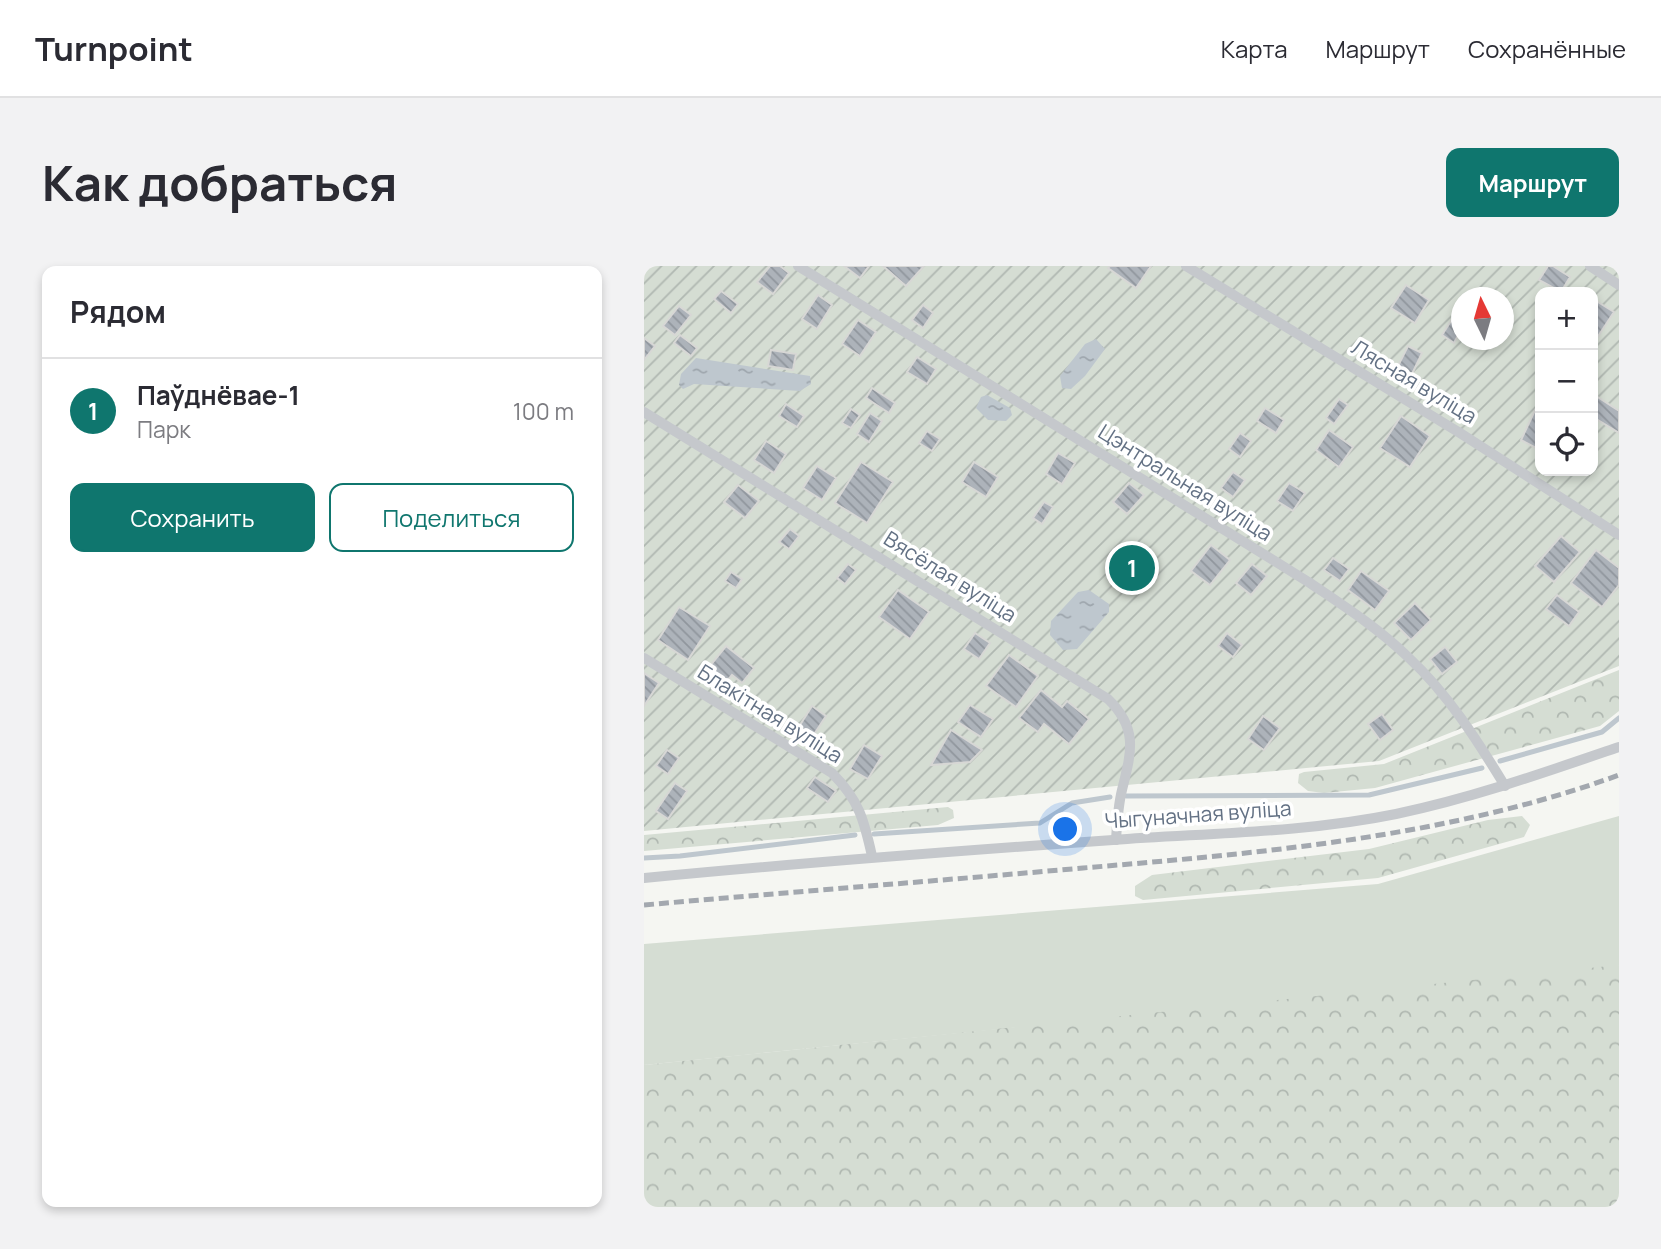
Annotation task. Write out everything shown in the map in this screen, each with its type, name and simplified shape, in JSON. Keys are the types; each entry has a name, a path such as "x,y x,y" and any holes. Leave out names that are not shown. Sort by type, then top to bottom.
{"lane":[{"name":"Цэнтральная вуліца","path":"798,266 1310,583 1379,631 1433,682 1480,745 1505,786"},
{"name":"Лясная вуліца","path":"1186,266 1461,433 1619,536"},
{"path":"1590,266 1619,285"},
{"name":"Вясёлая вуліца","path":"644,412 1108,699 1125,720 1130,740 1129,764 1121,796 1116,839"},
{"name":"Блакітная вуліца","path":"644,657 832,773 847,788 859,806 872,856"},
{"name":"Чыгуначная вуліца","path":"644,878 872,856 1257,831 1336,823 1394,814 1505,786 1619,747"}],"green space":[{"path":"644,266 1619,266 1619,666 1379,761 644,831"},
{"path":"1619,670 1619,711 1600,726 1375,788 1324,793 1308,791 1298,783 1299,774 1304,772 1384,764"},
{"path":"948,807 953,810 954,818 938,825 644,851 644,835"},
{"path":"1522,816 1530,825 1524,837 1378,878 1143,900 1135,896 1135,886 1152,875 1369,849 1488,820"},
{"path":"1619,816 1619,965 1616,967 644,1065 644,944 1378,884"},
{"path":"1619,965 1619,1207 644,1207 644,1065"}],"water":[{"path":"1096,339 1105,349 1085,376 1071,389 1062,388 1060,376 1085,344"},
{"path":"696,358 810,376 811,384 800,391 694,384 683,389 679,385 681,374"},
{"path":"987,395 1010,408 1012,415 1006,421 988,420 976,408 981,397"},
{"path":"1089,590 1109,604 1109,612 1077,649 1063,650 1050,635 1051,621 1078,592"}],"building":[{"path":"770,266 780,266 789,273 773,294 757,282"},
{"path":"844,266 869,266 860,278"},
{"path":"883,266 924,266 906,286"},
{"path":"1151,266 1136,288 1108,268"},
{"path":"1548,266 1553,266 1570,277 1564,287 1552,287 1539,280"},
{"path":"1406,285 1429,300 1415,323 1391,308"},
{"path":"721,291 738,304 731,313 714,299"},
{"path":"818,295 832,305 817,329 802,319"},
{"path":"1598,302 1614,312 1598,336"},
{"path":"923,305 933,313 923,328 912,320"},
{"path":"679,306 691,315 675,335 663,326"},
{"path":"858,320 876,332 860,356 842,344"},
{"path":"1451,321 1451,341 1442,335"},
{"path":"680,335 697,348 691,356 674,343"},
{"path":"644,338 655,346 644,360"},
{"path":"1408,346 1422,353 1412,374 1398,366"},
{"path":"771,350 796,354 793,370 768,366"},
{"path":"917,357 936,369 927,384 907,372"},
{"path":"872,388 895,403 889,413 866,398"},
{"path":"1598,397 1619,411 1619,433 1598,420"},
{"path":"1339,399 1348,405 1334,424 1326,418"},
{"path":"786,404 804,416 797,427 779,416"},
{"path":"1265,408 1284,420 1276,433 1257,421"},
{"path":"851,409 860,415 851,428 842,423"},
{"path":"1535,410 1535,447 1521,440"},
{"path":"870,413 882,421 869,442 857,434"},
{"path":"1401,416 1430,436 1410,467 1380,448"},
{"path":"1329,430 1353,447 1339,467 1316,450"},
{"path":"927,431 940,439 932,451 919,443"},
{"path":"1240,433 1251,441 1240,457 1229,449"},
{"path":"766,441 786,454 774,473 754,460"},
{"path":"1058,453 1075,463 1062,484 1046,474"},
{"path":"861,462 893,482 867,523 835,503"},
{"path":"974,462 998,477 986,497 962,482"},
{"path":"817,466 836,478 822,500 803,488"},
{"path":"1233,472 1245,480 1233,497 1221,488"},
{"path":"1129,483 1144,495 1127,514 1113,502"},
{"path":"1289,483 1305,493 1293,511 1277,501"},
{"path":"738,485 759,501 745,518 724,502"},
{"path":"1044,502 1053,507 1042,524 1033,518"},
{"path":"790,529 799,536 789,549 779,542"},
{"path":"1561,536 1580,552 1554,582 1535,566"},
{"path":"1211,545 1230,560 1210,585 1191,571"},
{"path":"1596,550 1619,568 1619,585 1602,607 1571,583"},
{"path":"1333,558 1349,569 1340,581 1324,570"},
{"path":"848,564 856,570 845,584 837,578"},
{"path":"1252,564 1267,576 1251,595 1236,583"},
{"path":"1361,571 1389,591 1375,610 1348,590"},
{"path":"731,572 742,579 736,588 725,581"},
{"path":"898,590 929,612 910,639 879,617"},
{"path":"1557,595 1579,612 1569,626 1546,609"},
{"path":"1415,603 1431,620 1411,640 1394,623"},
{"path":"679,607 710,626 688,660 658,640"},
{"path":"975,633 990,643 979,659 964,649"},
{"path":"1227,633 1242,645 1233,657 1218,646"},
{"path":"726,646 754,668 742,683 732,675 723,686 705,672"},
{"path":"1445,647 1457,662 1442,674 1430,659"},
{"path":"1009,655 1038,676 1016,707 986,686"},
{"path":"644,673 659,683 644,706"},
{"path":"1041,690 1062,707 1067,701 1089,719 1069,744 1044,724 1038,732 1019,718"},
{"path":"970,705 993,719 981,737 958,722"},
{"path":"812,706 826,716 809,742 795,733"},
{"path":"1382,714 1393,730 1380,740 1368,724"},
{"path":"1263,716 1280,728 1264,750 1248,739"},
{"path":"951,730 982,750 970,762 931,765"},
{"path":"864,745 882,756 868,779 850,769"},
{"path":"667,750 679,758 668,774 656,766"},
{"path":"815,777 836,791 828,802 807,788"},
{"path":"675,783 687,791 668,819 656,811"}],"waterway":[{"path":"1500,761 1602,732 1619,718"},
{"path":"1126,796 1369,795 1482,768"},
{"path":"874,834 1040,823 1072,803 1110,797"},
{"path":"644,858 855,835"}],"railway":[{"path":"644,905 1218,856 1354,839 1489,814 1619,775"}],"place":[{"name":"Паўднёвае-1","path":"1132,568"}]}
